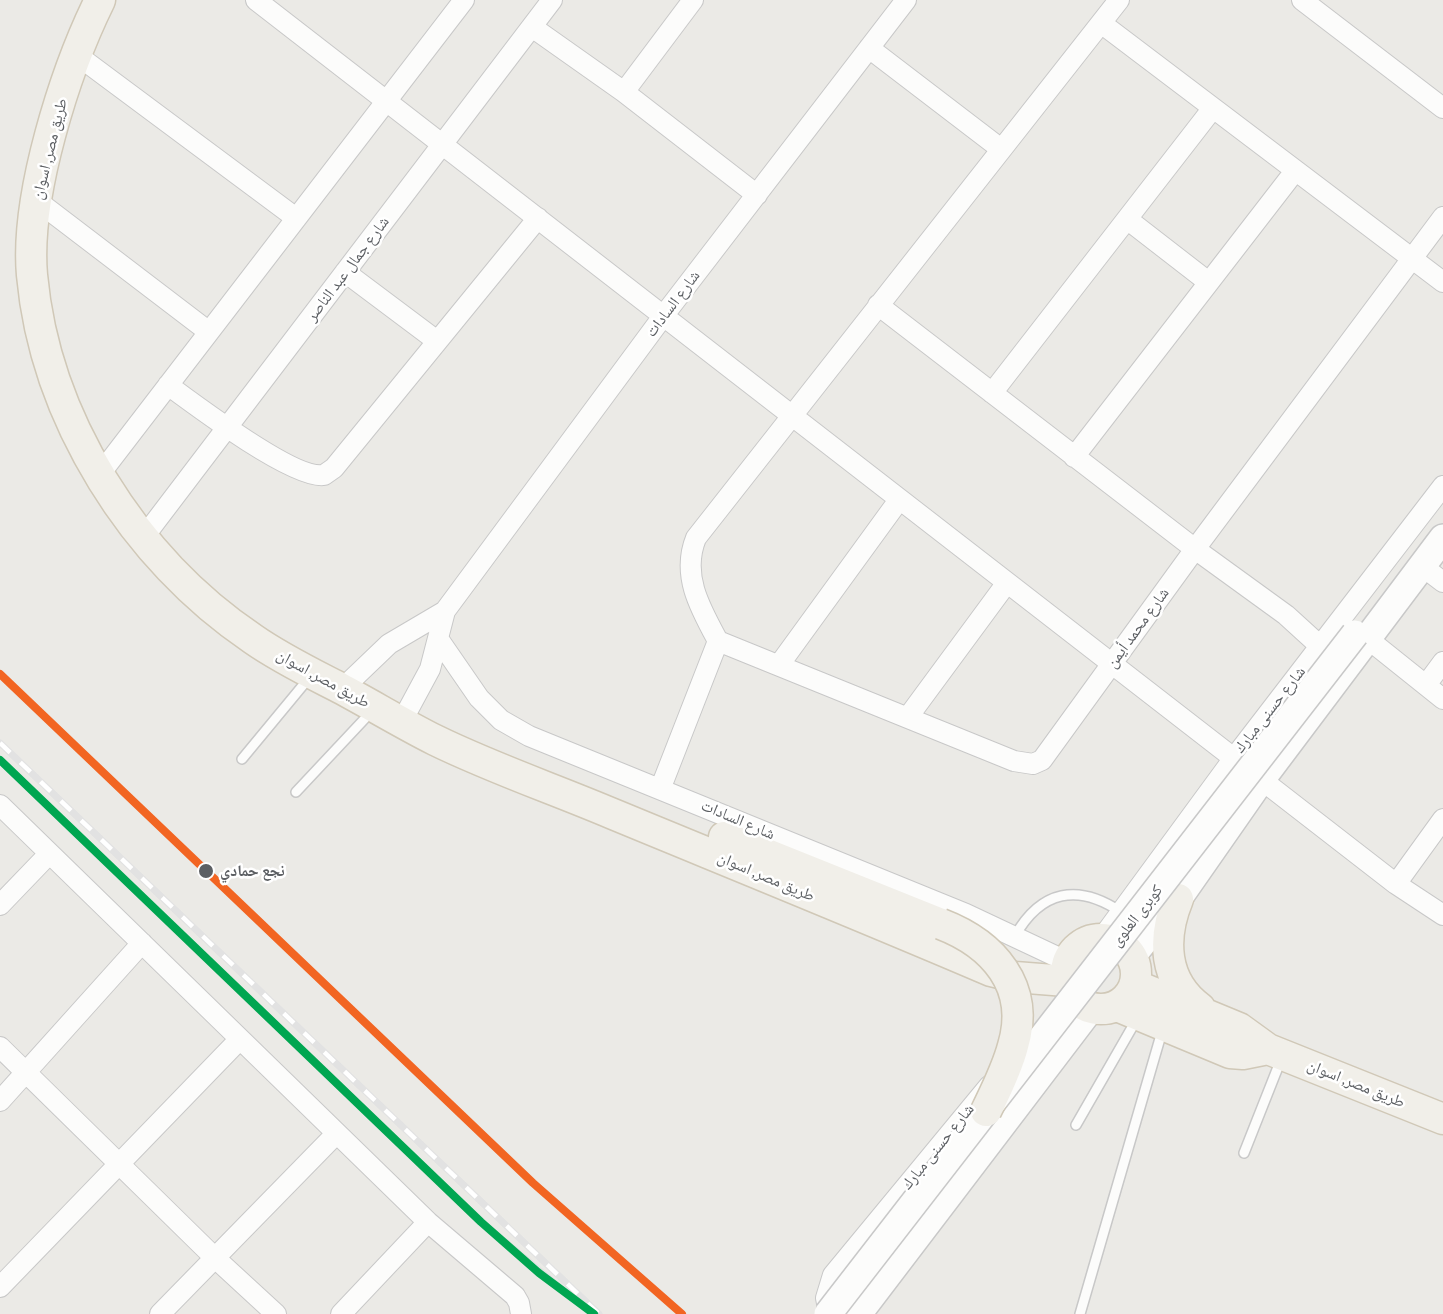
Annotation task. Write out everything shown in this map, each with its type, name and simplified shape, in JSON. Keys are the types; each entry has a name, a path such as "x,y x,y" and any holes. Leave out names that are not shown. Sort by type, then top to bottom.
{"main road":[{"name":"طريق مصر, اسوان","path":"100,0 77,55 53,127 36,200 32,271 42,341 65,408 100,474 143,538 194,593 252,639 435,740 991,970 1016,978 1067,977"},
{"name":"كوبرى العلوى","path":"828,1314 1362,637 1443,516"},
{"path":"1210,1016 1192,1002 1178,984 1169,964 1166,942 1169,920 1178,899 1362,637 1433,574 1443,538"},
{"path":"435,740 492,748 520,756 941,924 963,933 982,945 998,961 1009,980 1016,1001 1017,1023 1014,1044 986,1111"},
{"path":"858,1314 1144,1002 1178,899"},
{"path":"1144,1002 1119,943 1102,938 1084,943 1067,977 1082,1004 1144,1002 1230,1053 1275,1052"},
{"name":"طريق مصر, اسوان","path":"1144,1002 1210,1016 1239,1028 1275,1052 1441,1114"}],"street":[{"path":"256,0 664,315 1111,666 1396,884 1443,915"},
{"path":"100,474 464,0"},
{"name":"شارع جمال عبد الناصر","path":"143,538 552,0"},
{"path":"624,92 693,0"},
{"name":"شارع السادات","path":"342,689 389,644 445,611 664,315 906,0"},
{"path":"661,788 718,641 693,588 690,553 696,538 1119,0"},
{"path":"1302,0 1443,108"},
{"path":"1101,23 1443,282"},
{"path":"532,27 624,92 757,195"},
{"path":"869,48 1001,149"},
{"path":"77,55 296,218"},
{"path":"992,393 1213,108"},
{"path":"1074,457 1295,171"},
{"path":"36,200 209,332"},
{"name":"شارع محمد أيمن","path":"718,641 1014,761 1034,764 1050,752 1195,549 1443,217"},
{"path":"168,386 228,428 305,474 324,475 333,468 538,218"},
{"path":"1127,219 1208,281"},
{"path":"345,272 437,341"},
{"path":"879,305 1074,457 1286,615 1320,646"},
{"name":"شارع حسنى مبارك","path":"1102,938 1234,758 1443,486"},
{"path":"779,665 899,500"},
{"path":"908,717 1006,584"},
{"name":"شارع السادات","path":"389,714 422,687 439,640 445,611"},
{"path":"1362,637 1443,699"},
{"name":"شارع السادات","path":"439,640 479,698 501,720 529,736 661,788 1016,936 1067,977"},
{"path":"1426,685 1443,662"},
{"path":"0,805 428,1222 514,1296 519,1303 521,1314"},
{"path":"1396,884 1443,819"},
{"path":"0,905 49,854"},
{"path":"0,1101 142,943"},
{"name":"شارع حسنى مبارك","path":"828,1314 826,1298 833,1275 1067,977"},
{"path":"0,1287 240,1039"},
{"path":"0,1047 214,1257 276,1314"},
{"path":"160,1314 336,1134"},
{"path":"341,1314 428,1222"}],"lane":[{"path":"242,759 312,674"},
{"path":"296,792 389,714"},
{"path":"1016,936 1026,918 1042,904 1062,896 1083,894 1103,900 1121,912"},
{"path":"1076,1125 1144,1002"},
{"path":"1080,1314 1144,1002"},
{"path":"1244,1153 1275,1052"}],"railway":[{"path":"0,674 533,1183 682,1314"},
{"path":"0,743 599,1314"},
{"path":"0,760 481,1222 570,1296"}],"transit line":[{"path":"0,674 533,1183 682,1314"},
{"path":"0,760 481,1222 539,1273 594,1314"}],"place":[{"name":"نجع حمادي","path":"206,871"}]}
